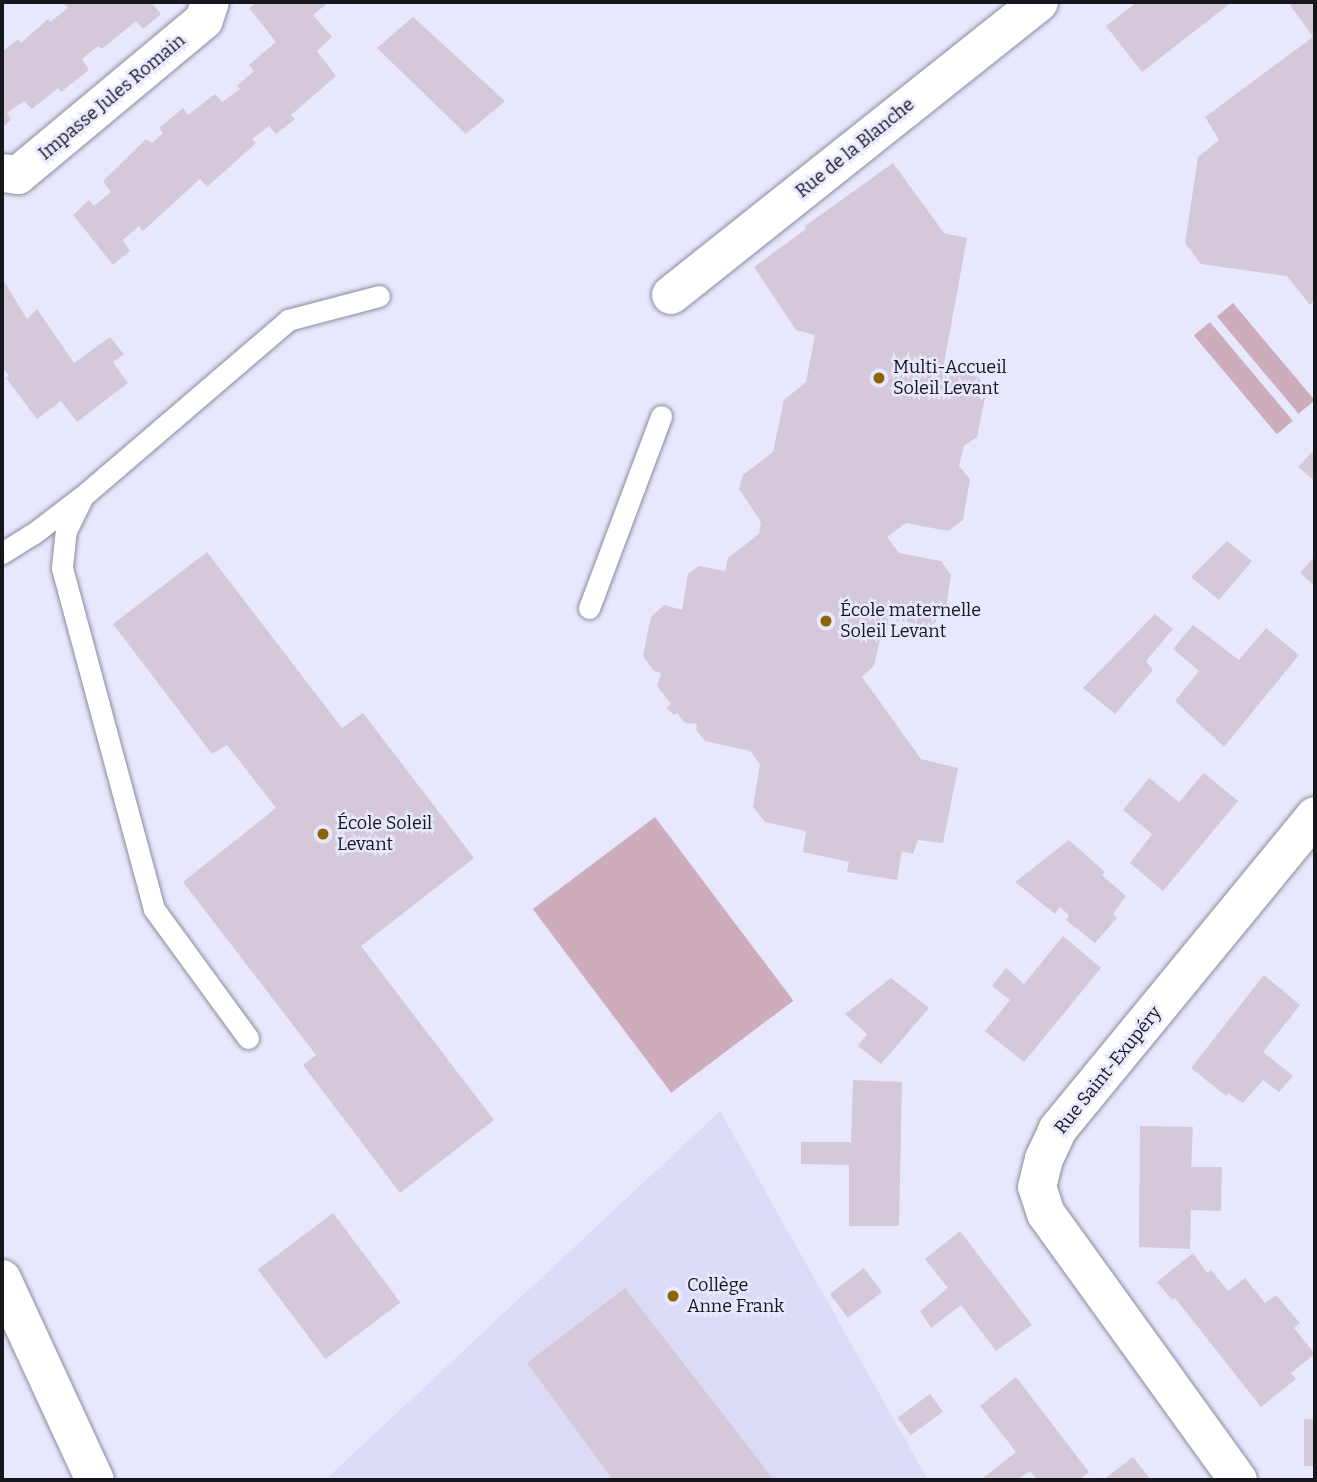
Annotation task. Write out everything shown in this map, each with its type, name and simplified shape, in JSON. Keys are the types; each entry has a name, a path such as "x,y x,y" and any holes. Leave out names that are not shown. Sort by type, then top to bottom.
{"street":[{"name":"Impasse Jules Romain","path":"2,173 18,176 204,20 210,2"},
{"name":"Rue de la Blanche","path":"671,295 1039,2"},
{"name":"Rue Saint-Exupéry","path":"1238,1480 1046,1214 1037,1187 1044,1159 1058,1129 1315,816"},
{"path":"2,1279 95,1480"}],"lane":[{"path":"2,553 33,534 83,496 288,320 379,296"},
{"path":"589,608 662,416"},
{"path":"83,496 66,531 62,567 154,909 248,1038"}],"shaded area":[{"path":"1233,303 1315,400 1299,414 1217,316"},
{"path":"1210,322 1293,421 1277,434 1194,335"},
{"path":"655,817 793,1001 671,1093 533,909"},
{"name":"Collège Anne Frank","path":"720,1111 928,1480 325,1480"}],"building":[{"path":"62,2 151,2 161,14 143,29 136,21 102,49 98,46 82,59 89,70 61,92 58,88 32,109 24,101 7,113 11,120 2,128 2,52 18,39 21,43 48,19 50,22 68,8"},
{"path":"257,2 329,2 313,15 332,37 317,51 336,76 291,115 295,119 276,134 269,126 252,139 256,143 207,187 200,179 143,231 139,226 123,240 130,251 113,265 73,215 89,200 94,206 111,192 103,181 146,139 152,143 163,133 159,128 183,108 188,115 215,94 222,102 240,89 237,86 254,71 249,65 276,42 249,8"},
{"path":"1137,2 1232,2 1142,72 1106,26"},
{"path":"1288,2 1315,2 1315,300 1310,305 1287,276 1201,264 1185,243 1198,157 1219,140 1205,117 1313,37"},
{"path":"413,17 505,101 466,134 377,48"},
{"path":"893,163 944,233 967,238 943,369 978,377 987,388 977,437 964,446 959,466 970,479 963,520 948,531 906,523 887,537 899,553 941,561 951,575 945,615 930,626 899,621 881,634 874,666 862,677 921,759 958,768 943,843 918,840 913,854 902,851 897,880 847,872 849,862 803,852 806,831 765,822 753,807 760,764 750,751 705,741 696,730 697,724 685,723 677,713 674,715 666,708 671,704 657,686 661,673 654,671 643,656 651,617 664,605 682,610 688,574 699,566 725,571 728,558 759,534 761,522 739,489 743,475 773,452 784,400 806,382 815,335 796,330 754,267 806,229 805,226"},
{"path":"2,278 27,319 37,309 74,363 110,337 124,354 113,362 128,383 77,422 61,401 37,419 6,378 9,376 2,367"},
{"path":"1315,449 1315,481 1298,467"},
{"path":"1227,541 1252,561 1219,600 1191,577"},
{"path":"207,552 342,728 363,713 474,858 361,946 494,1120 400,1193 303,1065 316,1055 183,882 276,808 227,745 212,754 113,624"},
{"path":"1315,556 1315,586 1300,573"},
{"path":"1155,614 1173,629 1146,661 1153,670 1115,714 1083,688"},
{"path":"1193,625 1239,660 1266,628 1299,655 1224,747 1175,701 1199,671 1173,649"},
{"path":"1204,773 1238,801 1163,891 1130,863 1152,834 1123,810 1149,778 1179,802"},
{"path":"1069,840 1105,872 1102,875 1126,896 1113,914 1117,918 1095,943 1066,920 1069,915 1060,907 1055,914 1015,882"},
{"path":"1063,936 1101,968 1024,1062 985,1031 1010,1000 992,986 1006,968 1024,984"},
{"path":"1264,975 1300,1005 1263,1052 1293,1076 1279,1092 1263,1080 1243,1103 1228,1093 1226,1096 1191,1068"},
{"path":"891,978 929,1008 881,1064 858,1046 867,1034 845,1014"},
{"path":"853,1080 902,1082 899,1226 849,1226 849,1165 801,1164 801,1142 851,1142"},
{"path":"1140,1126 1193,1127 1191,1167 1222,1167 1221,1211 1191,1210 1190,1249 1139,1247"},
{"path":"333,1213 400,1302 325,1359 258,1270"},
{"path":"960,1231 1032,1325 996,1351 961,1305 931,1328 920,1311 948,1288 925,1259"},
{"path":"1193,1253 1207,1273 1211,1270 1228,1291 1245,1278 1265,1303 1276,1295 1300,1323 1294,1328 1315,1354 1291,1373 1296,1379 1261,1407 1175,1298 1172,1300 1157,1282"},
{"path":"864,1268 882,1292 848,1318 830,1294"},
{"path":"625,1288 774,1480 613,1480 527,1363"},
{"path":"1016,1377 1089,1472 1079,1480 1037,1480 1030,1471 1017,1480 983,1478 1016,1452 980,1406"},
{"path":"930,1394 943,1412 911,1435 898,1418"},
{"path":"1304,1419 1315,1419 1315,1466 1304,1466"},
{"path":"1133,1457 1151,1480 1103,1480"}],"place":[{"name":"Multi-Accueil Soleil Levant","path":"879,378"},
{"name":"École maternelle Soleil Levant","path":"826,621"},
{"name":"École Soleil Levant","path":"323,834"},
{"name":"Collège Anne Frank","path":"673,1296"}]}
